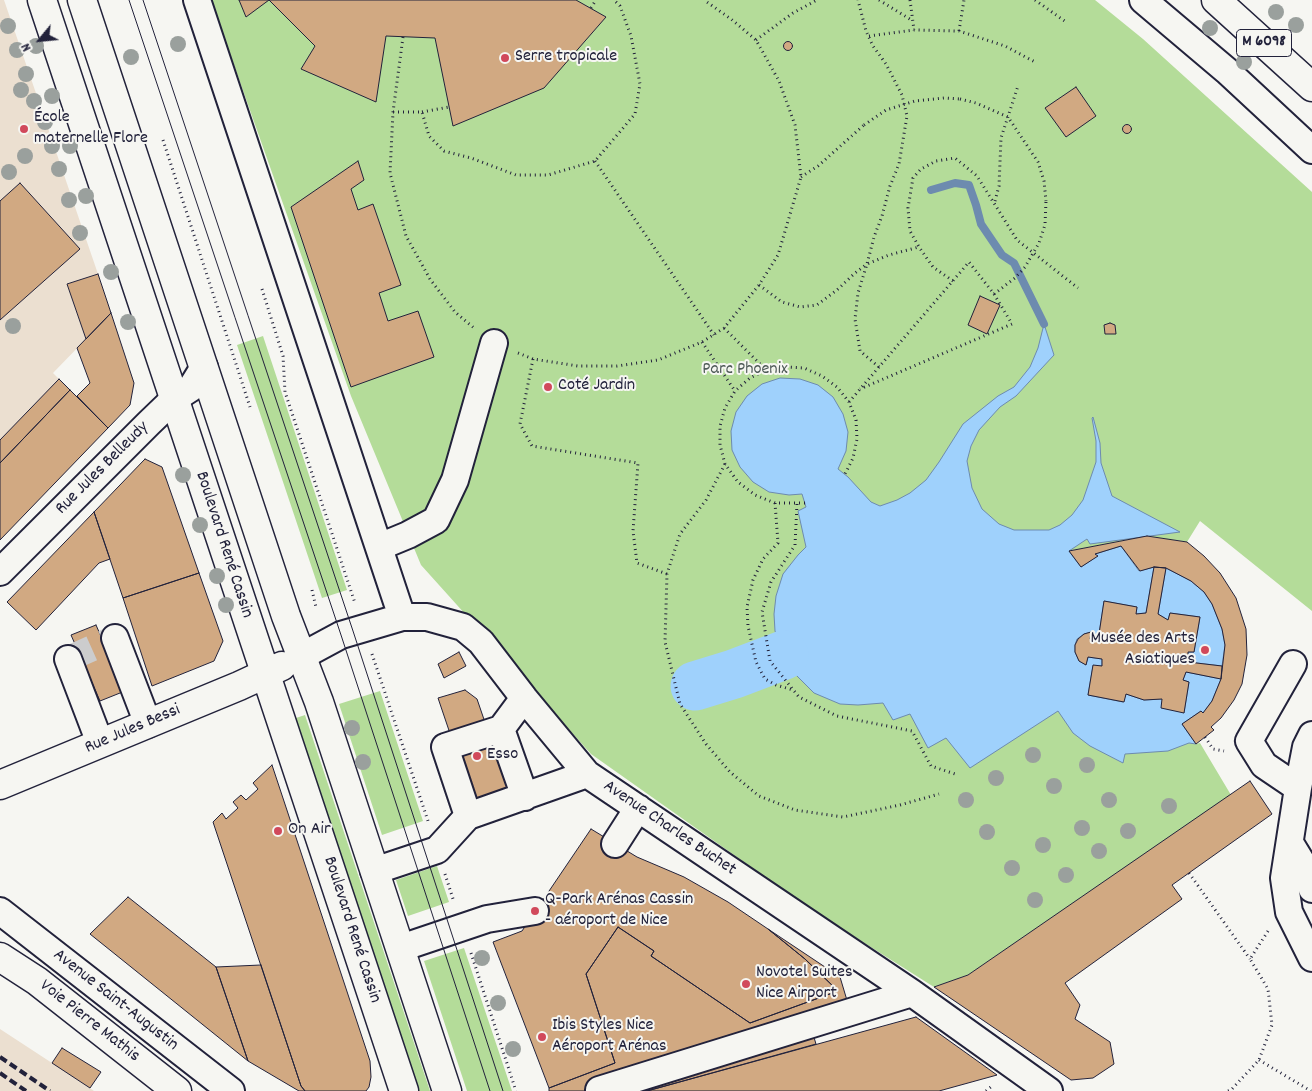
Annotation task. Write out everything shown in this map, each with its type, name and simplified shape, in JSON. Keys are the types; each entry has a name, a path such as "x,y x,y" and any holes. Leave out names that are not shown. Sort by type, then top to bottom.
{"main road":[{"name":"Boulevard René Cassin","path":"42,0 404,1091"},
{"path":"82,0 286,616 319,702 447,1090"},
{"name":"M 6098","path":"1216,0 1312,87"},
{"name":"Rue Jules Bessi","path":"0,785 266,674 302,656"},
{"name":"Voie Pierre Mathis","path":"0,956 37,981 177,1091"}],"street":[{"path":"197,0 402,617"},
{"path":"1143,0 1227,70 1312,150"},
{"path":"379,547 408,535 436,520 456,480 494,343"},
{"name":"Rue Jules Belleudy","path":"0,572 149,422 174,399 191,388 204,367"},
{"name":"Avenue Charles Buchet","path":"302,656 341,635 402,617 427,618 462,627 481,642 524,698 587,774 912,993 1049,1091"},
{"path":"115,638 148,724"},
{"path":"68,659 100,744"},
{"path":"1293,664 1249,741 1264,765 1298,788"},
{"path":"468,816 445,747 501,729 524,698"},
{"path":"501,729 525,797"},
{"path":"1312,735 1306,746 1284,878 1289,912 1312,958"},
{"path":"374,871 437,850 468,816 587,774"},
{"path":"615,844 638,808"},
{"path":"1290,843 1307,871 1312,889"},
{"name":"Avenue Saint-Augustin","path":"0,911 231,1091"},
{"path":"401,948 487,919 535,911"},
{"path":"599,1090 912,993"}],"path":[{"path":"591,8 596,0"},
{"path":"422,112 429,136 444,151 471,158 516,175 548,175 595,161 635,114 640,84 631,36 620,6 614,0"},
{"path":"403,37 394,112 390,173 406,236 430,279 455,312 494,343 533,359 578,366 617,366 658,360 702,342 724,328 778,256 801,177 795,126 779,81 756,40 704,0"},
{"path":"756,40 793,13 817,0"},
{"path":"858,0 873,46 886,64 902,95 907,116 899,164 890,186 858,293 855,319 860,351 879,367"},
{"path":"879,0 913,21"},
{"path":"910,0 914,30"},
{"path":"959,31 964,0"},
{"path":"1035,0 1066,22"},
{"path":"869,36 914,30 959,31 1005,46 1035,62"},
{"path":"994,202 999,186 1001,138 1018,86"},
{"path":"801,177 818,166 864,125 886,110 915,101 944,98 960,99 976,103 1008,117 1038,162 1044,181 1046,201 1045,225 1025,267 1015,278 994,294"},
{"path":"394,112 422,112 449,107"},
{"path":"163,140 250,407"},
{"path":"953,281 934,267 919,248 910,230 908,208 913,178 921,169 936,161 955,158 977,176 1017,240 1078,288"},
{"path":"595,161 714,335"},
{"path":"758,285 782,302 800,307 816,305 867,264 889,255 919,248"},
{"path":"849,402 860,389 953,281 969,262 994,294 1012,324 860,389"},
{"path":"260,281 283,356 285,392 516,1091"},
{"path":"724,328 766,370"},
{"path":"702,342 735,391"},
{"path":"533,359 520,424 532,446 638,462 633,531 637,562 667,574"},
{"path":"805,503 775,503 755,495 738,482 726,464 720,445 720,426 725,408 735,391 750,378 766,370 785,367 804,368 822,376 837,387 849,402 856,420 857,440 853,458 845,474"},
{"path":"726,464 706,500 680,534 667,574 665,642 680,704 712,751 730,772 759,796 795,810 843,817 900,805 939,794"},
{"path":"775,503 778,543 763,559 753,580 747,606 748,626 756,662 765,679 776,685 794,690"},
{"path":"797,504 795,545 771,582 762,612 770,661 799,697 837,716 912,731 931,766 958,775"},
{"path":"312,590 316,606"},
{"path":"1189,873 1250,959 1268,989 1272,1025 1259,1060 1228,1091"},
{"path":"1250,959 1270,927 1289,912"},
{"path":"1259,1060 1311,1091"}],"shaded area":[{"name":"École maternelle Flore","path":"0,0 4,0 98,274 67,284 86,339 53,373 108,428 0,540"},
{"path":"0,1029 52,1063 62,1048 100,1072 90,1088 94,1091 0,1091"}],"green space":[{"name":"Parc Phoenix","path":"211,0 1095,0 1143,39 1312,192 1312,611 1200,521 1187,542 1147,536 1069,551 1081,567 1097,556 1095,554 1121,546 1139,571 1154,567 1137,607 1104,601 1099,634 1090,639 1091,632 1077,639 1075,652 1079,661 1086,665 1088,657 1093,666 1088,695 1123,702 1162,699 1196,744 1200,743 1231,795 968,975 934,987 809,908 591,754 421,565 351,396"},
{"path":"263,336 347,590 322,598 237,345"},
{"path":"380,691 423,821 382,835 339,704"},
{"path":"305,715 430,1091 417,1091 293,719"},
{"path":"437,866 449,902 408,916 396,880"},
{"path":"464,948 512,1091 467,1091 424,961"}],"water":[{"path":"1044,324 1054,355 1016,396 1000,407 979,430 971,446 967,461 972,488 982,509 999,524 1014,530 1049,530 1060,525 1072,515 1083,500 1096,462 1093,417 1100,443 1101,463 1112,496 1180,532 1090,544 1087,539 1069,551 1081,567 1097,556 1095,554 1121,546 1139,571 1154,567 1146,613 1136,614 1137,607 1104,601 1099,634 1107,636 1103,641 1090,639 1091,632 1077,639 1075,652 1079,661 1086,665 1088,657 1102,659 1102,666 1093,666 1088,695 1123,702 1126,694 1144,700 1162,699 1184,713 1189,682 1183,680 1186,672 1221,679 1212,701 1203,713 1201,711 1182,724 1196,744 1189,743 1168,751 1125,754 1123,763 1090,746 1073,733 1058,711 970,768 946,738 928,748 910,714 893,720 883,703 840,704 814,693 794,673 782,652 775,631 774,614 776,596 783,574 806,547 798,511 806,507 802,494 789,495 769,492 753,482 740,467 732,450 731,431 736,412 747,396 762,384 780,378 800,379 818,385 833,397 843,414 848,432 846,451 838,469 871,502 880,506 910,493 926,480 963,424 998,396 1014,387 1030,367 1038,348"},
{"path":"1166,568 1191,581 1204,592 1212,604 1222,629 1225,645 1222,666 1188,662 1188,652 1194,652 1200,617 1170,613 1168,620 1158,614"}],"building":[{"path":"239,0 269,0 246,17"},
{"name":"Serre tropicale","path":"269,0 576,0 606,17 544,88 453,126 435,38 386,36 376,102 301,69 315,46"},
{"path":"788,41 793,46 788,51 783,46"},
{"path":"1076,87 1096,116 1066,137 1045,108"},
{"path":"1127,125 1131,129 1127,133 1123,129"},
{"path":"358,161 364,180 351,189 358,210 373,204 401,285 379,293 388,321 418,311 434,357 351,387 291,207"},
{"path":"20,183 80,249 0,320 0,201"},
{"path":"98,274 111,313 86,339 67,284"},
{"path":"980,296 1000,305 987,334 968,325"},
{"path":"111,313 134,383 130,405 108,428 77,396 90,383 77,348"},
{"path":"1110,323 1115,325 1116,334 1105,334 1104,325"},
{"path":"59,379 70,390 0,463 0,440"},
{"path":"70,390 108,428 0,540 0,463"},
{"path":"145,459 162,467 199,573 123,598 94,512"},
{"path":"94,512 110,559 99,563 36,630 7,602"},
{"path":"1147,536 1187,542 1204,556 1220,573 1236,598 1246,629 1247,655 1242,684 1234,700 1221,718 1211,727 1214,730 1196,744 1182,724 1201,711 1203,713 1212,701 1221,679 1225,645 1222,629 1212,604 1204,592 1191,581 1166,568 1154,567 1140,571 1121,546 1095,554 1098,556 1081,567 1069,551"},
{"path":"1154,567 1166,568 1158,614 1168,620 1170,613 1200,617 1194,652 1188,652 1188,662 1222,666 1221,679 1186,672 1183,680 1189,682 1184,713 1161,708 1162,699 1144,700 1126,694 1124,702 1088,695 1093,665 1102,666 1102,659 1088,657 1086,665 1079,661 1075,652 1075,645 1078,639 1084,634 1091,632 1090,639 1103,641 1107,636 1099,634 1104,601 1137,607 1136,614 1146,613"},
{"path":"199,573 223,641 214,661 152,686 123,598"},
{"path":"96,625 125,691 100,701 71,635"},
{"path":"459,652 466,666 444,678 438,664"},
{"name":"Esso","path":"465,690 477,699 516,813 481,825 438,698"},
{"path":"272,765 370,1061 371,1077 366,1091 305,1091 301,1086 213,822 222,813 226,819 238,808 233,802 241,795 246,800 258,789 253,783"},
{"path":"1250,781 1272,814 1172,885 1182,899 1065,983 1080,1005 1075,1019 1110,1042 1114,1064 1093,1078 1071,1080 934,987 968,975"},
{"path":"591,829 637,857 684,877 728,902 768,929 805,959 838,991 750,1023 651,956 654,951 618,927 586,974 615,1063 549,1088 493,942 522,931"},
{"path":"128,897 216,967 248,1061 90,934"},
{"path":"618,927 654,951 651,956 750,1023 838,991 805,959 768,929 840,977 849,1007 809,1021 816,1044 647,1091 549,1091 549,1088 615,1063 586,974"},
{"path":"261,965 301,1086 305,1091 299,1091 248,1061 216,967"},
{"path":"916,1017 997,1075 939,1091 647,1091"},
{"path":"62,1048 101,1072 90,1088 52,1063"}],"waterway":[{"path":"931,190 955,183 969,185 981,224 1002,255 1014,263 1044,324"},
{"path":"695,686 784,655"}],"tunnel":[{"path":"68,659 115,638"}],"tram line":[{"path":"129,0 341,635 490,1091"},
{"path":"143,0 353,631 503,1091"}],"railway":[{"path":"0,1057 50,1091"},
{"path":"0,1073 26,1091"}],"place":[{"name":"Serre tropicale","path":"505,58"},
{"name":"École maternelle Flore","path":"24,129"},
{"name":"Coté Jardin","path":"548,387"},
{"name":"Musée des Arts Asiatiques","path":"1205,650"},
{"name":"Esso","path":"477,756"},
{"name":"On Air","path":"278,831"},
{"name":"Q-Park Arénas Cassin - aéroport de Nice","path":"535,911"},
{"name":"Novotel Suites Nice Airport","path":"746,984"},
{"name":"Ibis Styles Nice Aéroport Arénas","path":"542,1037"}]}
